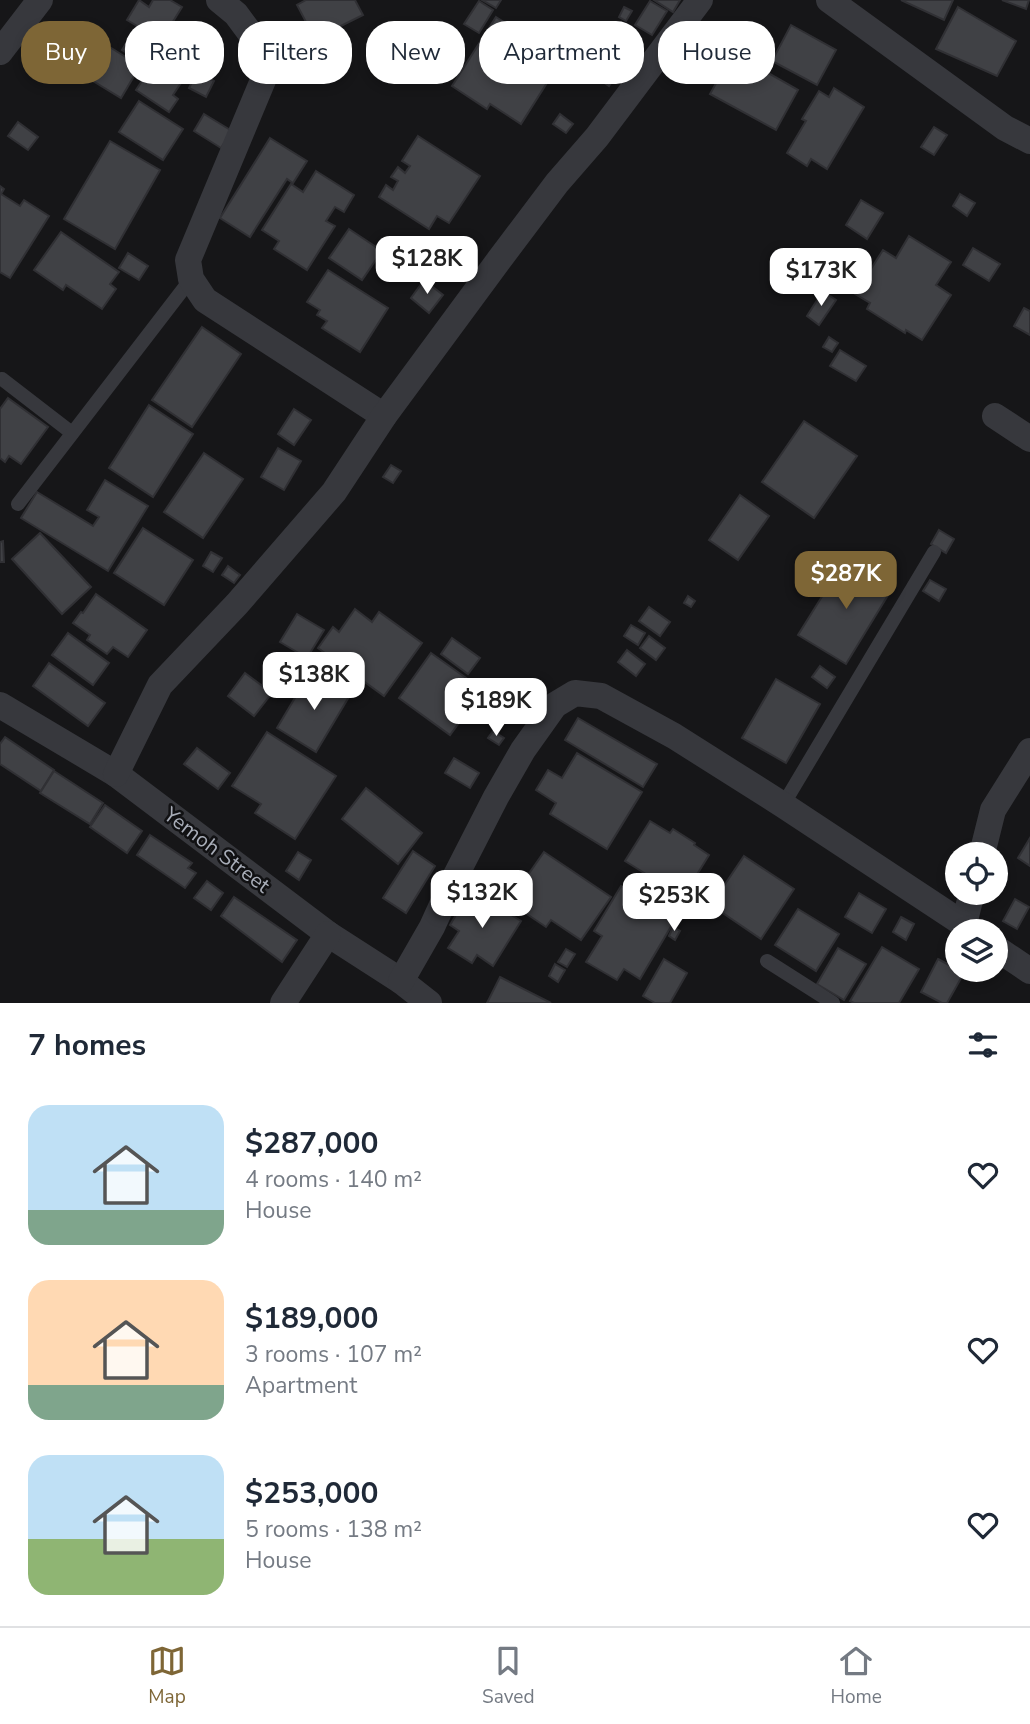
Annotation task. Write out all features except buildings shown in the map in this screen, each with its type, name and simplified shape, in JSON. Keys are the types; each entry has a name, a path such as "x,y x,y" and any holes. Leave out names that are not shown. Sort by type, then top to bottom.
{"street":[{"path":"0,52 40,0"},
{"path":"219,0 236,14 256,41 265,73 188,260 191,279 205,300 384,416"},
{"path":"116,774 160,685 246,594 334,492 384,416 557,183 597,137 700,0"},
{"path":"830,0 1005,128 1030,141"},
{"path":"995,416 1030,439"},
{"path":"401,981 432,927 496,797 523,750 555,705 575,693 601,696 674,736 957,919"},
{"name":"Yemoh Street","path":"0,705 116,774 328,934 401,981 429,1003"},
{"path":"985,842 993,810 1030,751"},
{"path":"283,1003 328,934"},
{"path":"1008,956 1030,971"}],"lane":[{"path":"18,504 191,279"},
{"path":"2,379 72,433"},
{"path":"783,805 933,552"},
{"path":"767,961 833,1003"}]}
